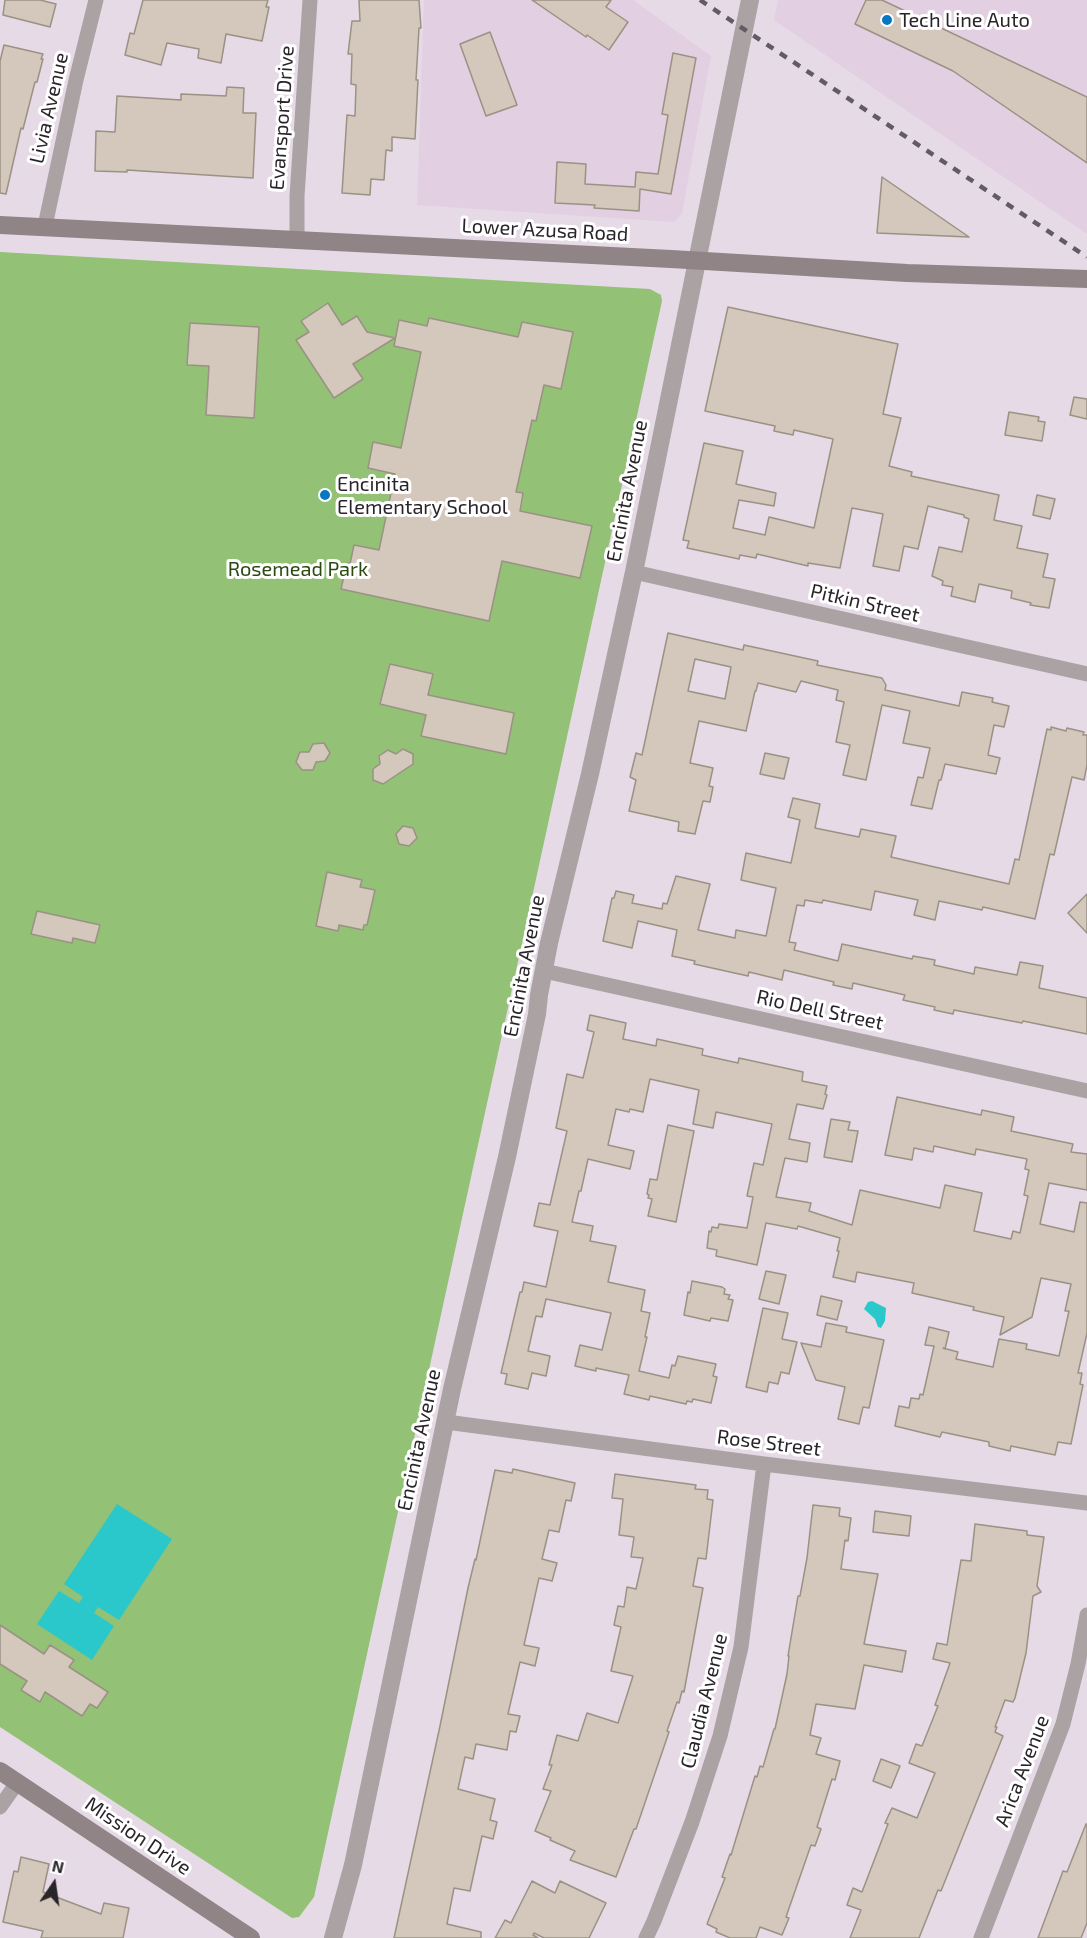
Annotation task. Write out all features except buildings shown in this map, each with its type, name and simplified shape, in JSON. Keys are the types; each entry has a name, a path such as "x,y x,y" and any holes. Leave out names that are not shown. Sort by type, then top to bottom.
{"main road":[{"name":"Lower Azusa Road","path":"0,225 697,260 907,273 1087,279"},
{"name":"Mission Drive","path":"0,1771 251,1938"}],"street":[{"name":"Livia Avenue","path":"45,226 76,80 96,0"},
{"name":"Evansport Drive","path":"297,239 297,196 310,0"},
{"name":"Encinita Avenue","path":"333,1938 353,1865 446,1422 507,1157 537,1014 549,943 590,774 634,573 750,0"},
{"name":"Pitkin Street","path":"634,573 1087,674"},
{"name":"Rio Dell Street","path":"544,971 1087,1091"},
{"name":"Rose Street","path":"446,1422 940,1487 1087,1503"},
{"name":"Claudia Avenue","path":"646,1938 692,1822 720,1736 741,1647 764,1464"},
{"name":"Arica Avenue","path":"981,1938 1063,1724 1087,1615"},
{"path":"0,1807 18,1783"}],"shaded area":[{"path":"424,0 633,0 711,56 682,213 674,222 417,205"},
{"path":"778,0 1087,0 1087,234 774,20"}],"green space":[{"name":"Rosemead Park","path":"0,252 650,289 661,295 662,301 314,1897 299,1917 292,1918 0,1727"}],"water":[{"path":"872,1301 886,1308 885,1321 881,1328 864,1309 868,1302"},
{"path":"117,1504 172,1539 119,1620 98,1607 94,1613 114,1626 92,1660 37,1624 59,1591 79,1603 83,1597 64,1584"}],"railway":[{"path":"700,0 1087,257"}],"place":[{"name":"Tech Line Auto","path":"887,20"},
{"name":"Encinita Elementary School","path":"325,495"}]}
